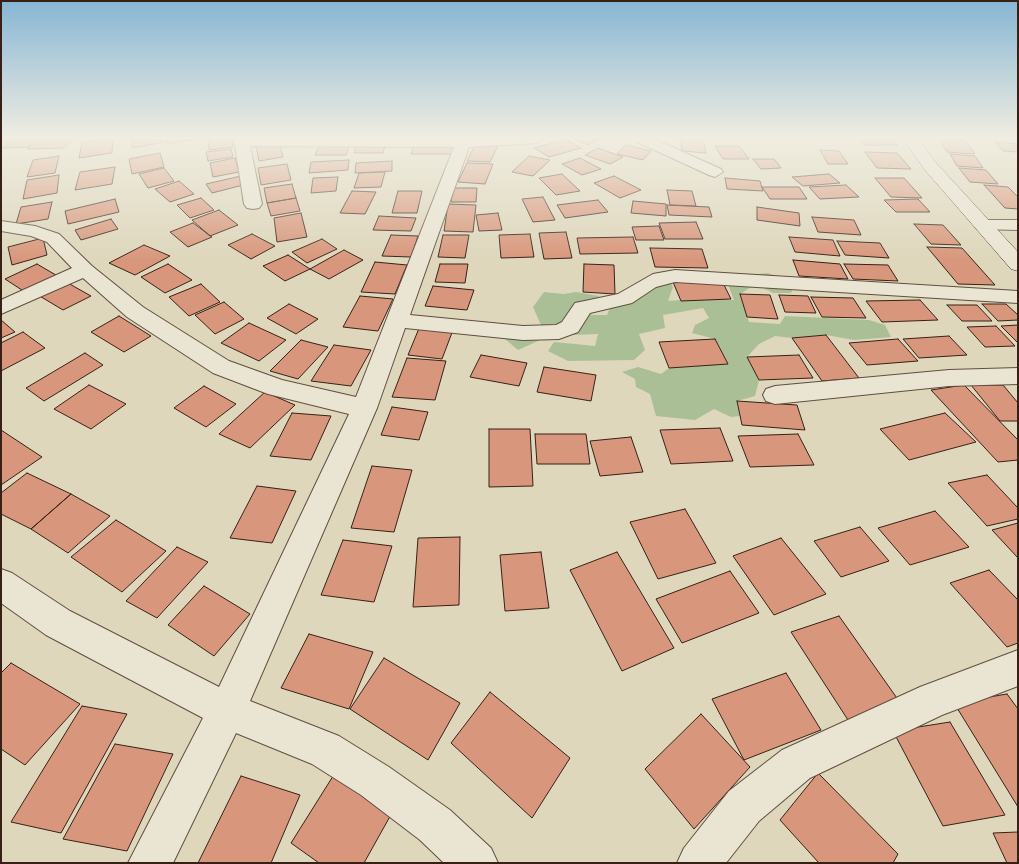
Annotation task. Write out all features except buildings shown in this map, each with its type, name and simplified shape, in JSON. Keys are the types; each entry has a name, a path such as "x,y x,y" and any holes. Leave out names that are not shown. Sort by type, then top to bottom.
{"street":[{"path":"248,179 253,204"},
{"path":"150,863 227,711 364,408 449,179"},
{"path":"942,179 1018,265"},
{"path":"983,225 1018,225"},
{"path":"1,226 35,231 53,238 85,270 135,312 221,368 277,388 364,408"},
{"path":"1,308 85,270"},
{"path":"397,320 523,333 559,332 570,327 583,308 625,299 649,283 660,278 675,276 1018,297"},
{"path":"776,395 834,391 949,378 1018,376"},
{"path":"1,584 58,623 227,711 325,750 375,781 435,825 476,863"},
{"path":"699,863 744,806 796,764 933,700 1018,668"}],"green space":[{"path":"768,273 796,283 791,293 773,293 756,284 740,294 749,322 780,324 785,316 869,320 885,325 891,337 854,340 826,335 792,338 775,336 759,344 747,357 759,380 755,396 737,401 740,416 731,417 714,409 695,420 656,416 650,394 636,387 635,379 622,372 638,367 661,374 669,368 728,364 715,339 692,333 695,325 709,318 703,308 663,315 665,328 639,334 645,350 634,360 568,361 548,351 554,342 595,346 598,334 549,336 518,350 505,339 513,328 541,325 533,307 544,292 564,294 576,292 599,296 597,301 584,301 581,309 592,315 607,315 613,300 669,280 673,287 668,301 693,299 734,300 727,282 738,276"}]}
